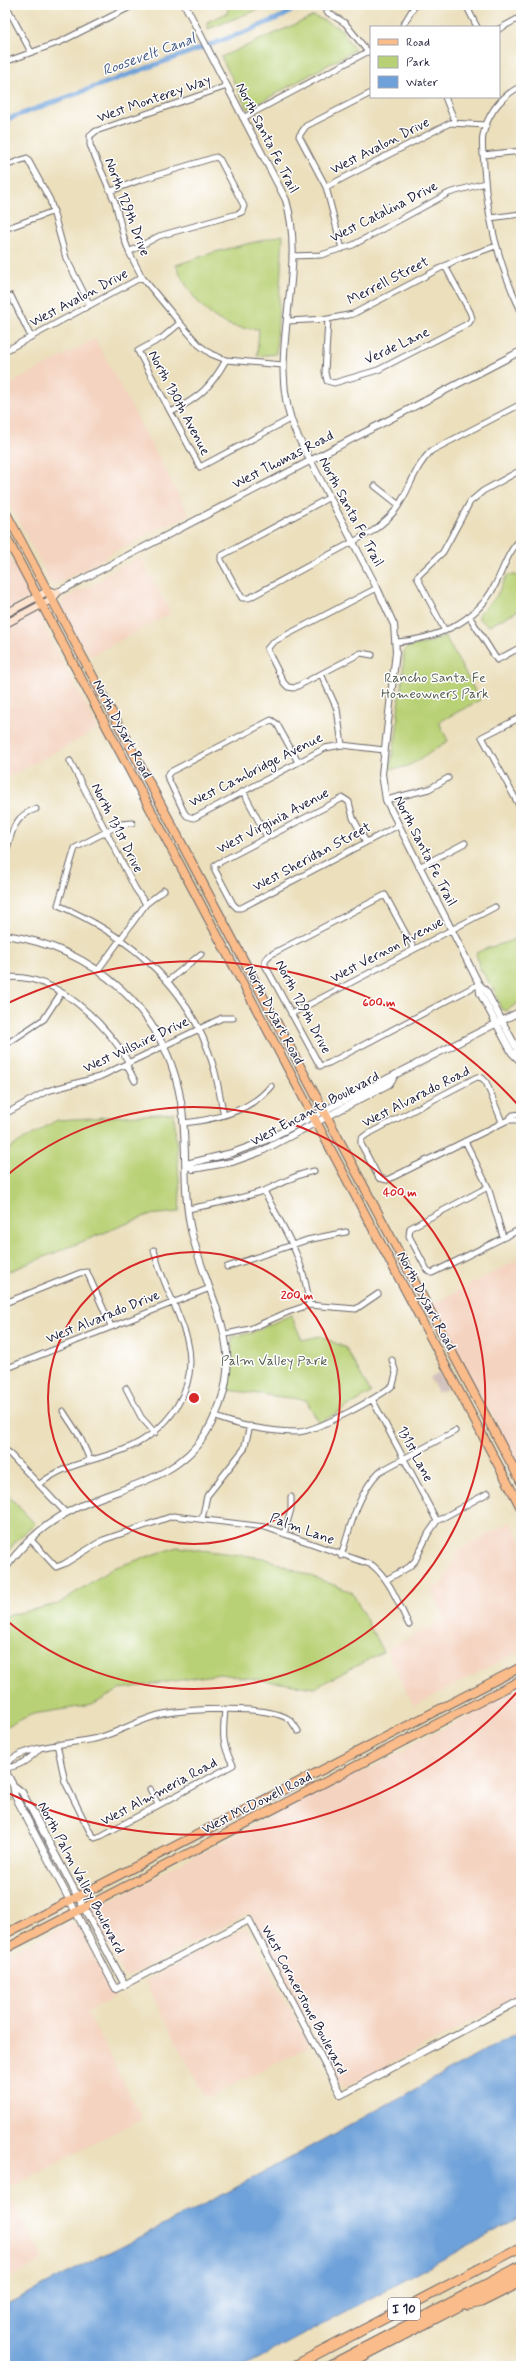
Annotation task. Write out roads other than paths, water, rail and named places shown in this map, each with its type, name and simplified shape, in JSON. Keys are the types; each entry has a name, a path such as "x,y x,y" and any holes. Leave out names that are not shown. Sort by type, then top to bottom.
{"highway":[{"name":"I 10","path":"294,2366 518,2248"},
{"path":"329,2366 521,2266"},
{"name":"I 10","path":"344,2366 521,2274"},
{"path":"461,2306 482,2302 521,2282"}],"main road":[{"name":"North Dysart Road","path":"5,512 521,1482"},
{"name":"North Dysart Road","path":"5,535 521,1508"},
{"path":"5,614 48,591 58,592"},
{"name":"West Thomas Road","path":"5,624 52,599 58,592"},
{"path":"82,682 93,692 102,707 108,712 111,711"},
{"name":"West McDowell Road","path":"5,1934 521,1667"},
{"name":"West McDowell Road","path":"5,1949 521,1680"},
{"path":"332,1764 338,1776"}],"street":[{"path":"6,5 31,52"},
{"path":"5,62 60,42 134,5"},
{"name":"North Santa Fe Trail","path":"185,5 286,200 291,222 292,256 283,365 284,389 290,419 392,618 397,642 382,774 386,800 397,826 479,984 480,993 518,1049 520,1060"},
{"path":"404,26 415,5"},
{"path":"466,5 476,26"},
{"path":"243,118 369,51 345,24 327,12"},
{"path":"500,28 521,17"},
{"name":"West Monterey Way","path":"90,136 96,132 227,86"},
{"path":"521,86 501,99 493,111 483,135 485,183 496,246 521,311"},
{"path":"342,249 326,187 299,136 306,126 370,94"},
{"path":"445,98 455,122 487,125"},
{"name":"West Avalon Drive","path":"326,187 455,122"},
{"name":"North 129th Drive","path":"90,136 90,145 111,191 129,252 142,277 180,323 199,345 211,354 226,360 283,365"},
{"path":"483,155 521,151"},
{"path":"111,191 140,180 216,157 220,160 244,206 242,212 159,236 129,252"},
{"path":"5,166 27,158 54,211 66,258 90,305"},
{"name":"West Catalina Drive","path":"292,256 321,255 342,249 449,193 485,183"},
{"path":"5,229 54,211"},
{"path":"490,218 521,214"},
{"name":"Merrell Street","path":"287,321 328,318 362,310 470,254 496,246"},
{"name":"Verde Lane","path":"328,318 325,372 327,381 334,384 378,370 469,324 472,318 445,266"},
{"name":"West Avalon Drive","path":"5,351 142,277"},
{"path":"11,296 31,336"},
{"path":"516,300 521,297"},
{"name":"North 130th Avenue","path":"180,323 162,338 138,351 200,467 290,419"},
{"name":"West Thomas Road","path":"58,592 521,351"},
{"path":"171,412 188,403 206,390 226,360"},
{"path":"330,497 221,556 221,560 242,598 249,598 354,542 386,521 399,505 420,462 431,451 521,404"},
{"path":"445,630 417,577 443,552 470,502 483,491 521,470"},
{"path":"375,486 399,505"},
{"path":"397,642 423,639 445,630 469,616 487,598 511,552 521,539"},
{"path":"372,655 362,653 294,688 288,687 268,649 269,645 377,588"},
{"path":"469,616 497,660 521,647"},
{"path":"321,674 338,709 342,745"},
{"path":"521,717 482,737 521,809"},
{"name":"West Cambridge Avenue","path":"298,762 276,724 271,720 170,772 167,776 187,816 194,818 325,748 342,745 384,750"},
{"name":"North 131st Drive","path":"70,761 135,888 146,904"},
{"path":"386,800 429,789 448,778"},
{"path":"243,791 267,837"},
{"name":"West Virginia Avenue","path":"237,908 215,870 215,865 343,798 348,802 353,818 366,842"},
{"path":"5,857 11,834 21,816 36,809"},
{"path":"132,823 121,824 75,848 58,905 95,922 121,938 168,982 181,998 198,1029 212,1064 224,1115"},
{"name":"West Sheridan Street","path":"237,908 241,908 397,826"},
{"path":"5,833 11,834"},
{"path":"419,867 465,843"},
{"path":"98,970 146,904 164,890"},
{"name":"North 129th Drive","path":"414,949 385,895 270,955 265,960 265,965 320,1066 329,1063 479,984"},
{"name":"West Vernon Avenue","path":"291,1014 495,907"},
{"path":"5,936 31,940 61,950 98,970 131,999 157,1034 176,1081 183,1122 188,1208 192,1233 226,1334 226,1374 221,1400 201,1440 166,1472 147,1482 88,1503 66,1513 30,1539 5,1569"},
{"path":"168,982 202,954"},
{"path":"5,978 28,979 61,993 99,1021 127,1063 135,1081"},
{"path":"5,1045 44,1020 61,993"},
{"name":"West Encanto Boulevard","path":"186,1164 193,1169 242,1159 277,1145 325,1114 388,1084 394,1077 521,1011"},
{"name":"West Wilshire Drive","path":"5,1114 47,1091 87,1082 222,1018 233,1018"},
{"name":"West Alvarado Road","path":"465,1141 388,1180 382,1181 364,1151 361,1139 477,1077 482,1078 486,1082 505,1121"},
{"path":"183,1122 203,1122 224,1115 253,1102 265,1094 271,1086"},
{"path":"503,1237 488,1187 465,1141 505,1121 513,1115 521,1114"},
{"path":"505,1121 521,1120"},
{"path":"188,1208 239,1199 264,1191 303,1173 314,1171"},
{"path":"488,1187 410,1228 408,1232 427,1270 432,1273 521,1229"},
{"path":"264,1191 292,1245 304,1273 309,1306"},
{"path":"228,1267 322,1236 346,1232"},
{"path":"40,1484 58,1471 131,1446 155,1433 173,1413 184,1390 189,1369 189,1350 157,1264 154,1250"},
{"path":"5,1303 80,1273 87,1272 111,1326"},
{"name":"West Alvarado Drive","path":"5,1369 210,1288"},
{"path":"226,1334 250,1329 288,1312 309,1306 356,1308 378,1294"},
{"path":"214,1416 250,1426 298,1432 313,1429 372,1399 390,1388 396,1381 395,1366 392,1360"},
{"path":"126,1388 141,1417 155,1433"},
{"name":"131st Lane","path":"372,1399 437,1521"},
{"path":"63,1412 80,1437 90,1460"},
{"path":"202,1519 207,1496 244,1450 250,1426"},
{"path":"341,1556 350,1526 370,1480 379,1472 403,1458 455,1431"},
{"path":"5,1449 66,1513"},
{"path":"386,1580 409,1567 415,1561 428,1534 437,1521 488,1493"},
{"path":"284,1534 291,1509 291,1496"},
{"name":"Palm Lane","path":"30,1539 56,1567 64,1564 85,1549 103,1540 173,1516 242,1523 284,1534 372,1566 379,1571 386,1580 410,1625"},
{"path":"5,1768 9,1760 27,1750 99,1737 163,1714 225,1708 275,1715 291,1721 298,1731"},
{"name":"West Almmeria Road","path":"57,1744 65,1782 90,1832 95,1838 234,1765 224,1748 222,1738 225,1708"},
{"path":"5,1768 13,1767 31,1758 38,1749"},
{"name":"North Palm Valley Boulevard","path":"5,1768 13,1785 15,1796 116,1990"},
{"name":"North Palm Valley Boulevard","path":"13,1785 22,1792 125,1985"},
{"path":"150,1789 158,1804"},
{"name":"West Cornerstone Boulevard","path":"116,1990 248,1920 341,2095 521,2000"}],"water":[{"path":"521,2031 521,2217 245,2366 5,2366 5,2305 224,2194"}],"waterway":[{"name":"Roosevelt Canal","path":"5,120 250,30 285,15 298,5"}],"park label":[{"name":"Rancho Santa Fe Homeowners Park","path":"435,686"},
{"name":"Palm Valley Park","path":"274,1361"}]}
